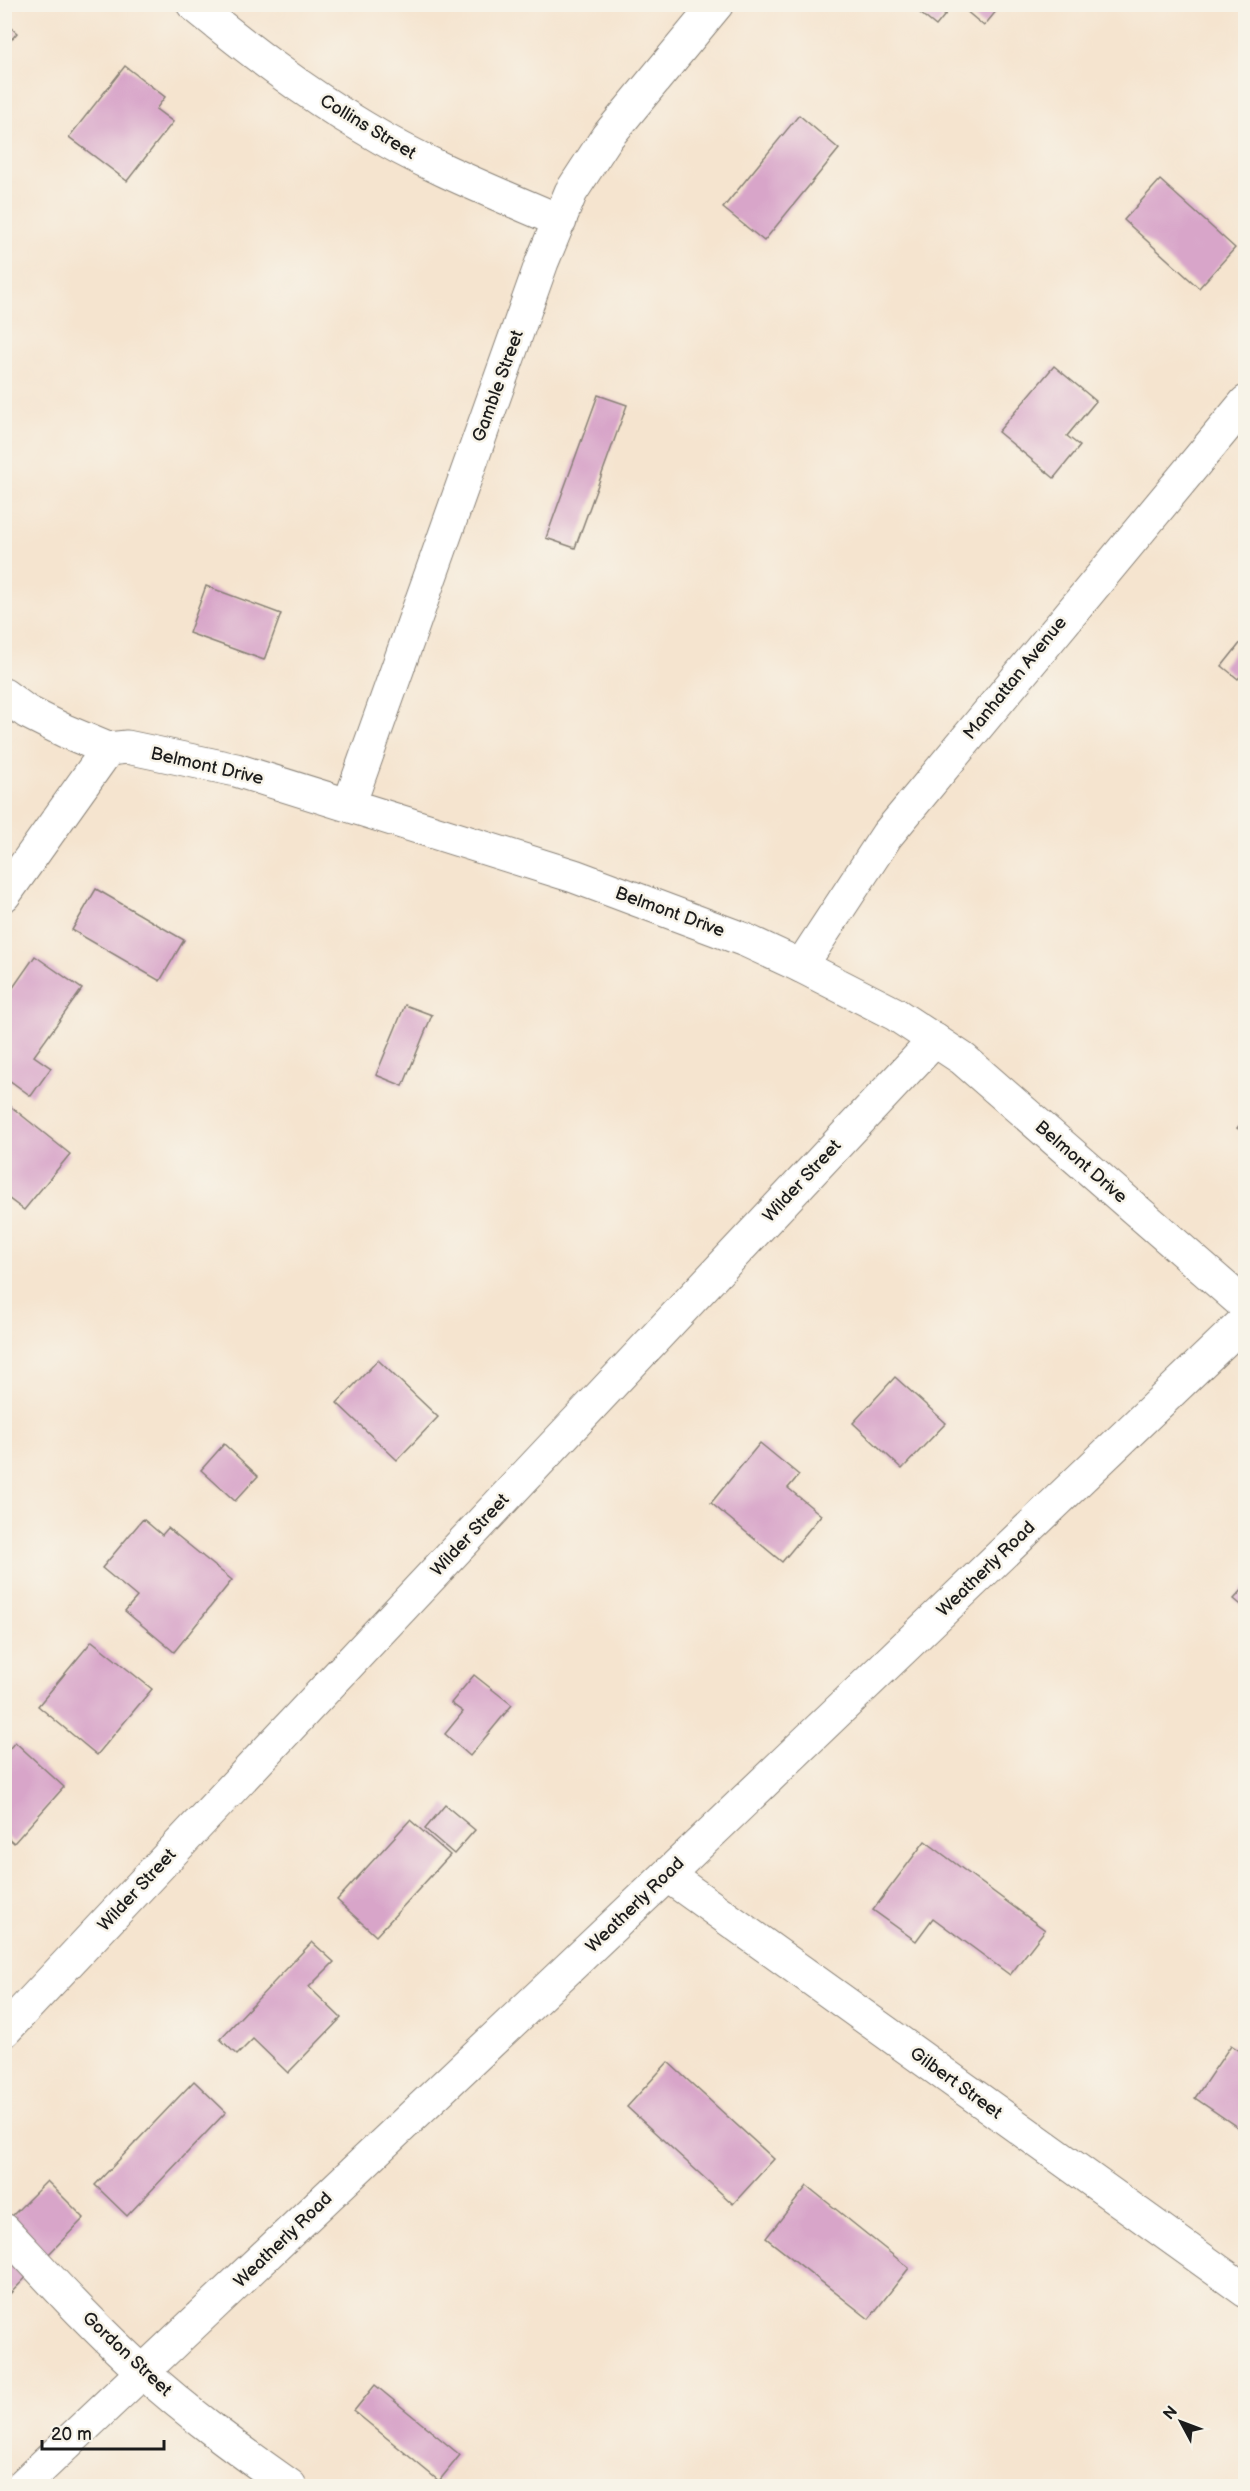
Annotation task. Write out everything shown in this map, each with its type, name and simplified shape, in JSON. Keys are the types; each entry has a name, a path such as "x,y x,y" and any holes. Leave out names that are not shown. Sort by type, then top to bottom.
{"street":[{"name":"Collins Street","path":"194,4 265,63 363,127 448,173 560,221"},
{"name":"Gamble Street","path":"349,805 542,262 571,192 608,137 717,4"},
{"name":"Manhattan Avenue","path":"801,966 886,835 1245,402"},
{"name":"Belmont Drive","path":"4,695 27,712 108,749 127,747 236,770 349,805 574,876 746,940 801,966 894,1014 963,1059 1245,1306"},
{"path":"4,895 108,749"},
{"name":"Wilder Street","path":"4,2031 935,1040"},
{"name":"Weatherly Road","path":"22,2487 667,1875 1245,1320"},
{"name":"Gilbert Street","path":"667,1875 1245,2291"},
{"name":"Gordon Street","path":"4,2230 100,2332 144,2373 211,2429 290,2487"}],"building":[{"path":"958,4 1002,4 984,26"},
{"path":"910,5 953,5 936,26"},
{"path":"4,22 17,33 4,48"},
{"path":"125,66 165,97 156,109 173,122 127,181 69,137"},
{"path":"799,115 839,149 764,241 723,208"},
{"path":"1160,180 1235,248 1199,288 1124,220"},
{"path":"1054,366 1096,401 1067,436 1080,446 1054,478 998,432"},
{"path":"598,395 627,405 575,548 546,538"},
{"path":"206,586 281,614 264,660 189,633"},
{"path":"1246,636 1246,670 1238,679 1222,666"},
{"path":"96,889 184,940 160,981 72,930"},
{"path":"35,956 82,989 34,1056 51,1068 31,1096 5,1077 5,999"},
{"path":"405,1005 432,1015 403,1086 376,1075"},
{"path":"4,1101 70,1154 24,1210 4,1195"},
{"path":"1246,1117 1246,1134 1237,1128"},
{"path":"378,1360 438,1417 397,1460 337,1403"},
{"path":"895,1377 946,1423 902,1469 853,1423"},
{"path":"760,1443 799,1475 788,1488 821,1515 782,1562 711,1503"},
{"path":"224,1444 258,1476 235,1501 201,1470"},
{"path":"143,1519 162,1535 168,1528 232,1580 174,1652 125,1611 137,1597 102,1568"},
{"path":"1246,1586 1246,1609 1234,1599"},
{"path":"92,1641 152,1689 97,1755 38,1706"},
{"path":"474,1675 512,1705 470,1756 445,1734 463,1712 451,1703"},
{"path":"15,1742 64,1787 14,1843 5,1835 5,1754"},
{"path":"445,1805 475,1830 454,1854 425,1829"},
{"path":"410,1820 450,1855 376,1936 337,1900"},
{"path":"925,1841 1045,1930 1010,1975 933,1918 916,1941 873,1910"},
{"path":"312,1942 334,1962 309,1987 341,2018 288,2073 253,2039 237,2055 220,2039"},
{"path":"1231,2045 1246,2055 1246,2133 1195,2098"},
{"path":"668,2062 774,2159 733,2204 627,2107"},
{"path":"194,2081 226,2112 127,2216 95,2185"},
{"path":"47,2181 84,2218 5,2299 5,2223"},
{"path":"807,2186 909,2268 869,2319 766,2238"},
{"path":"375,2385 460,2455 439,2481 354,2411"}]}
